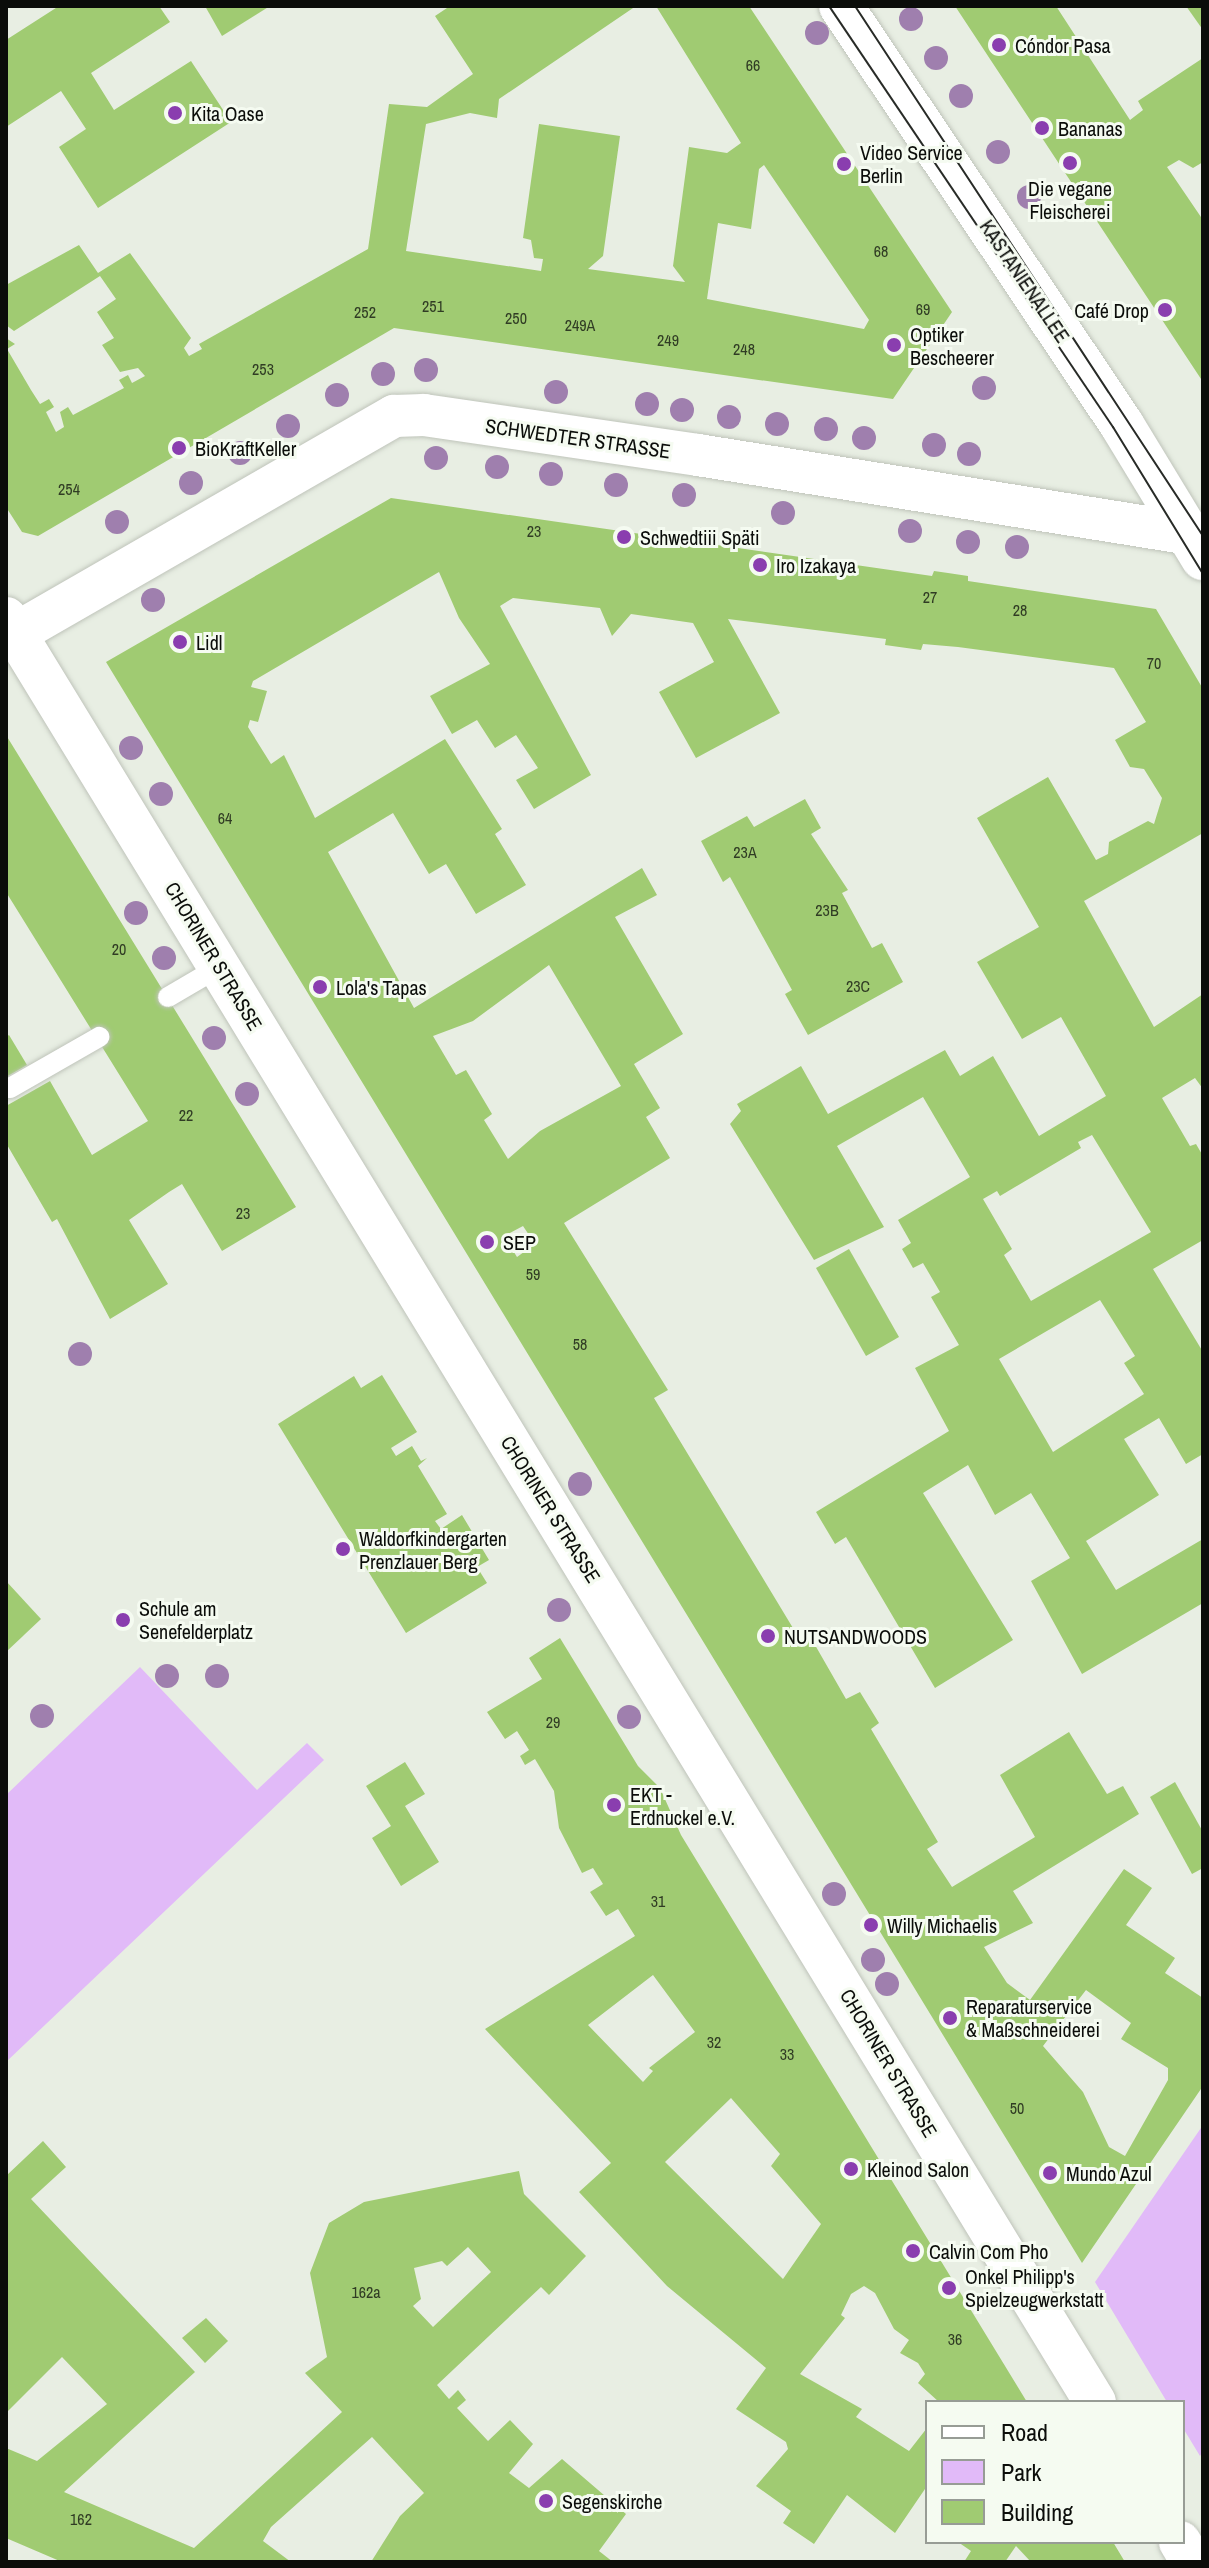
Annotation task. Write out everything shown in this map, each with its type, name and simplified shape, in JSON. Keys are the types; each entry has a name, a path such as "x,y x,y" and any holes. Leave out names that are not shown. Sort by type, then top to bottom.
{"street":[{"name":"KASTANIENALLEE","path":"841,6 1198,543"},
{"name":"SCHWEDTER STRASSE","path":"9,630 394,416 424,415 698,455 1198,543"},
{"name":"CHORINER STRASSE","path":"9,630 221,966 364,1211 1094,2400"},
{"path":"1181,2544 1192,2562"}],"lane":[{"path":"168,997 221,966"},
{"path":"10,1088 99,1037"}],"green space":[{"path":"140,1667 257,1790 307,1743 324,1760 6,2062 6,1795"},
{"path":"1203,2125 1203,2451 1200,2456 1185,2431 1185,2400 1166,2400 1095,2282"}],"building":[{"path":"59,6 159,6 170,22 91,73 114,110 191,61 231,122 98,208 59,147 86,129 61,91 6,127 6,40"},
{"path":"205,6 270,6 222,36"},
{"path":"450,6 636,6 499,99 497,118 470,113 426,124 406,251 541,271 543,259 534,258 531,240 523,238 539,124 620,136 603,256 588,269 685,282 673,266 689,147 727,153 741,143 656,6 749,6 952,312 893,399 394,328 38,536 22,532 6,507 6,338 15,344 7,349 40,404 49,399 54,407 46,412 56,432 64,427 60,412 68,407 73,415 124,388 119,380 128,375 132,383 145,376 138,368 120,372 102,345 114,338 97,312 116,299 100,276 14,331 6,325 6,285 79,245 98,273 130,253 191,338 184,348 189,356 202,349 199,344 368,249 389,104 427,107 473,74 435,16","holes":["764,165 869,320 864,329 707,299 718,223 751,229 759,169"]},
{"path":"955,6 1056,6 1130,120 1143,110 1138,101 1203,58 1203,162 1193,168 1179,160 1167,167 1203,220 1203,382"},
{"path":"1186,6 1203,6 1203,30"},
{"path":"391,498 932,576 934,571 948,573 968,576 968,581 1156,609 1203,689 1203,833 1084,901 1154,1027 1203,994 1203,1089 1195,1078 1162,1098 1190,1146 1196,1144 1203,1156 1203,1240 1153,1269 1203,1352 1203,1454 1186,1464 1159,1418 1124,1439 1159,1495 1086,1541 1116,1590 1203,1539 1203,1603 1082,1674 1031,1581 1070,1558 1031,1493 995,1515 968,1465 923,1493 1013,1640 935,1688 846,1537 835,1544 816,1512 949,1431 915,1368 959,1345 931,1297 940,1292 923,1263 913,1268 902,1249 911,1243 898,1220 970,1177 923,1097 837,1146 884,1227 814,1260 730,1124 741,1111 737,1104 801,1066 828,1114 945,1050 960,1076 993,1056 1039,1136 1106,1096 1061,1017 1022,1039 977,962 1039,927 977,818 1048,777 1096,860 1108,854 1109,842 1148,821 1154,824 1162,798 1144,769 1130,767 1115,740 1146,722 1114,668 958,647 923,644 921,650 885,645 886,639 728,619 780,713 696,758 659,692 714,662 693,623 631,614 612,636 600,608 513,598 500,606 591,775 534,809 516,780 538,768 516,735 495,748 477,720 452,734 430,696 490,664 459,618 439,572 253,681 251,687 267,691 258,722 250,720 248,727 271,764 284,755 315,818 445,739 502,829 495,834 526,885 476,914 446,864 429,874 393,813 328,852 414,1008 642,868 657,895 615,917 683,1034 634,1064 660,1108 646,1117 670,1158 564,1223 668,1390 654,1398 802,1643 811,1638 846,1699 860,1692 879,1723 871,1729 938,1842 927,1849 952,1887 1035,1837 1000,1775 1069,1732 1107,1794 1123,1786 1139,1814 1013,1891 1033,1923 984,1947 1007,1983 1030,2000 1124,1869 1152,1888 1126,1925 1175,1958 1165,1973 1203,1998 1203,2086 1082,2263 106,662","holes":["549,965 621,1086 540,1131 508,1159 484,1120 492,1114 466,1070 456,1075 433,1036 473,1021","1092,1135 1151,1232 1031,1301 1004,1255 1012,1249 983,1199 997,1191 1000,1196 1081,1148 1078,1142","523,1226 535,1244 517,1257 504,1236","1100,1300 1135,1356 1124,1363 1144,1394 1053,1452 999,1359","1086,1990 1131,2023 1121,2039 1168,2068 1168,2080 1125,2156 1109,2147 1083,2092 1043,2046"]},
{"path":"6,735 296,1207 222,1251 182,1184 129,1220 168,1284 110,1319 57,1219 52,1222 6,1143 6,1106 50,1081 92,1155 148,1121 6,892"},
{"path":"805,799 821,828 811,834 848,890 842,893 872,948 882,943 903,982 808,1035 785,994 792,990 730,877 723,882 701,841 747,816 754,827"},
{"path":"9,1035 27,1065 6,1077 6,1037"},
{"path":"849,1249 899,1337 866,1356 816,1268"},
{"path":"382,1375 417,1432 391,1448 396,1456 412,1446 421,1461 427,1458 418,1466 447,1514 435,1521 441,1529 462,1515 489,1560 477,1567 487,1583 406,1633 278,1424 354,1376 361,1388"},
{"path":"6,1581 41,1619 6,1652"},
{"path":"560,1638 638,1766 660,1788 681,1835 1026,2400 937,2400 918,2383 925,2374 918,2363 900,2353 909,2340 894,2329 875,2293 864,2286 851,2294 841,2315 845,2318 800,2374 862,2409 856,2417 909,2451 925,2431 925,2489 895,2533 847,2495 814,2544 783,2523 791,2511 756,2486 788,2449 786,2442 736,2409 766,2368 667,2286 579,2192 611,2163 485,2029 635,1936 618,1909 606,1916 590,1892 603,1884 593,1868 582,1873 559,1828 554,1791 535,1759 525,1765 520,1756 529,1750 517,1731 505,1739 487,1712 542,1679 529,1658","holes":["653,1975 695,2032 649,2068 653,2071 643,2082 588,2025","731,2098 780,2154 771,2166 821,2224 783,2279 665,2162"]},
{"path":"405,1762 425,1794 405,1806 439,1862 401,1886 372,1838 391,1826 366,1786"},
{"path":"1175,1782 1203,1832 1203,1868 1192,1874 1150,1797"},
{"path":"43,2141 66,2167 31,2199 195,2372 64,2492 194,2548 342,2412 305,2373 327,2357 310,2273 329,2223 364,2202 519,2171 524,2194 586,2256 549,2295 541,2287 437,2385 449,2399 458,2390 466,2400 457,2408 488,2441 510,2420 533,2444 509,2473 529,2488 562,2459 626,2514 599,2551 613,2562 371,2562 400,2516 424,2493 372,2437 271,2527 263,2541 291,2562 62,2562 6,2538 6,2448 37,2461 107,2404 62,2357 6,2413 6,2176","holes":["468,2247 491,2272 433,2327 413,2306 421,2299 414,2268 442,2261 447,2266"]},
{"path":"206,2318 228,2341 205,2363 182,2338"},
{"path":"961,2544 1114,2544 1125,2562 1031,2562 1016,2546 1005,2562 964,2562 971,2551"}],"tram line":[{"path":"829,6 1113,427 1203,574"},
{"path":"855,6 1203,536"}],"place":[{"name":"Cóndor Pasa","path":"999,45"},
{"name":"Kita Oase","path":"175,113"},
{"name":"Bananas","path":"1042,128"},
{"name":"Die vegane Fleischerei","path":"1070,163"},
{"name":"Video Service Berlin","path":"844,164"},
{"name":"Café Drop","path":"1165,310"},
{"name":"Optiker Bescheerer","path":"894,345"},
{"name":"BioKraftKeller","path":"179,448"},
{"name":"Schwedtiii Späti","path":"624,537"},
{"name":"Iro Izakaya","path":"760,565"},
{"name":"Lidl","path":"180,642"},
{"name":"Lola's Tapas","path":"320,987"},
{"name":"SEP","path":"487,1242"},
{"name":"Waldorfkindergarten Prenzlauer Berg","path":"343,1549"},
{"name":"Schule am Senefelderplatz","path":"123,1620"},
{"name":"NUTSANDWOODS","path":"768,1636"},
{"name":"EKT - Erdnuckel e.V.","path":"614,1805"},
{"name":"Willy Michaelis","path":"871,1925"},
{"name":"Reparaturservice & Maßschneiderei","path":"950,2018"},
{"name":"Kleinod Salon","path":"851,2169"},
{"name":"Mundo Azul","path":"1050,2173"},
{"name":"Calvin Com Pho","path":"913,2251"},
{"name":"Onkel Philipp's Spielzeugwerkstatt","path":"949,2288"},
{"name":"Segenskirche","path":"546,2501"}]}
